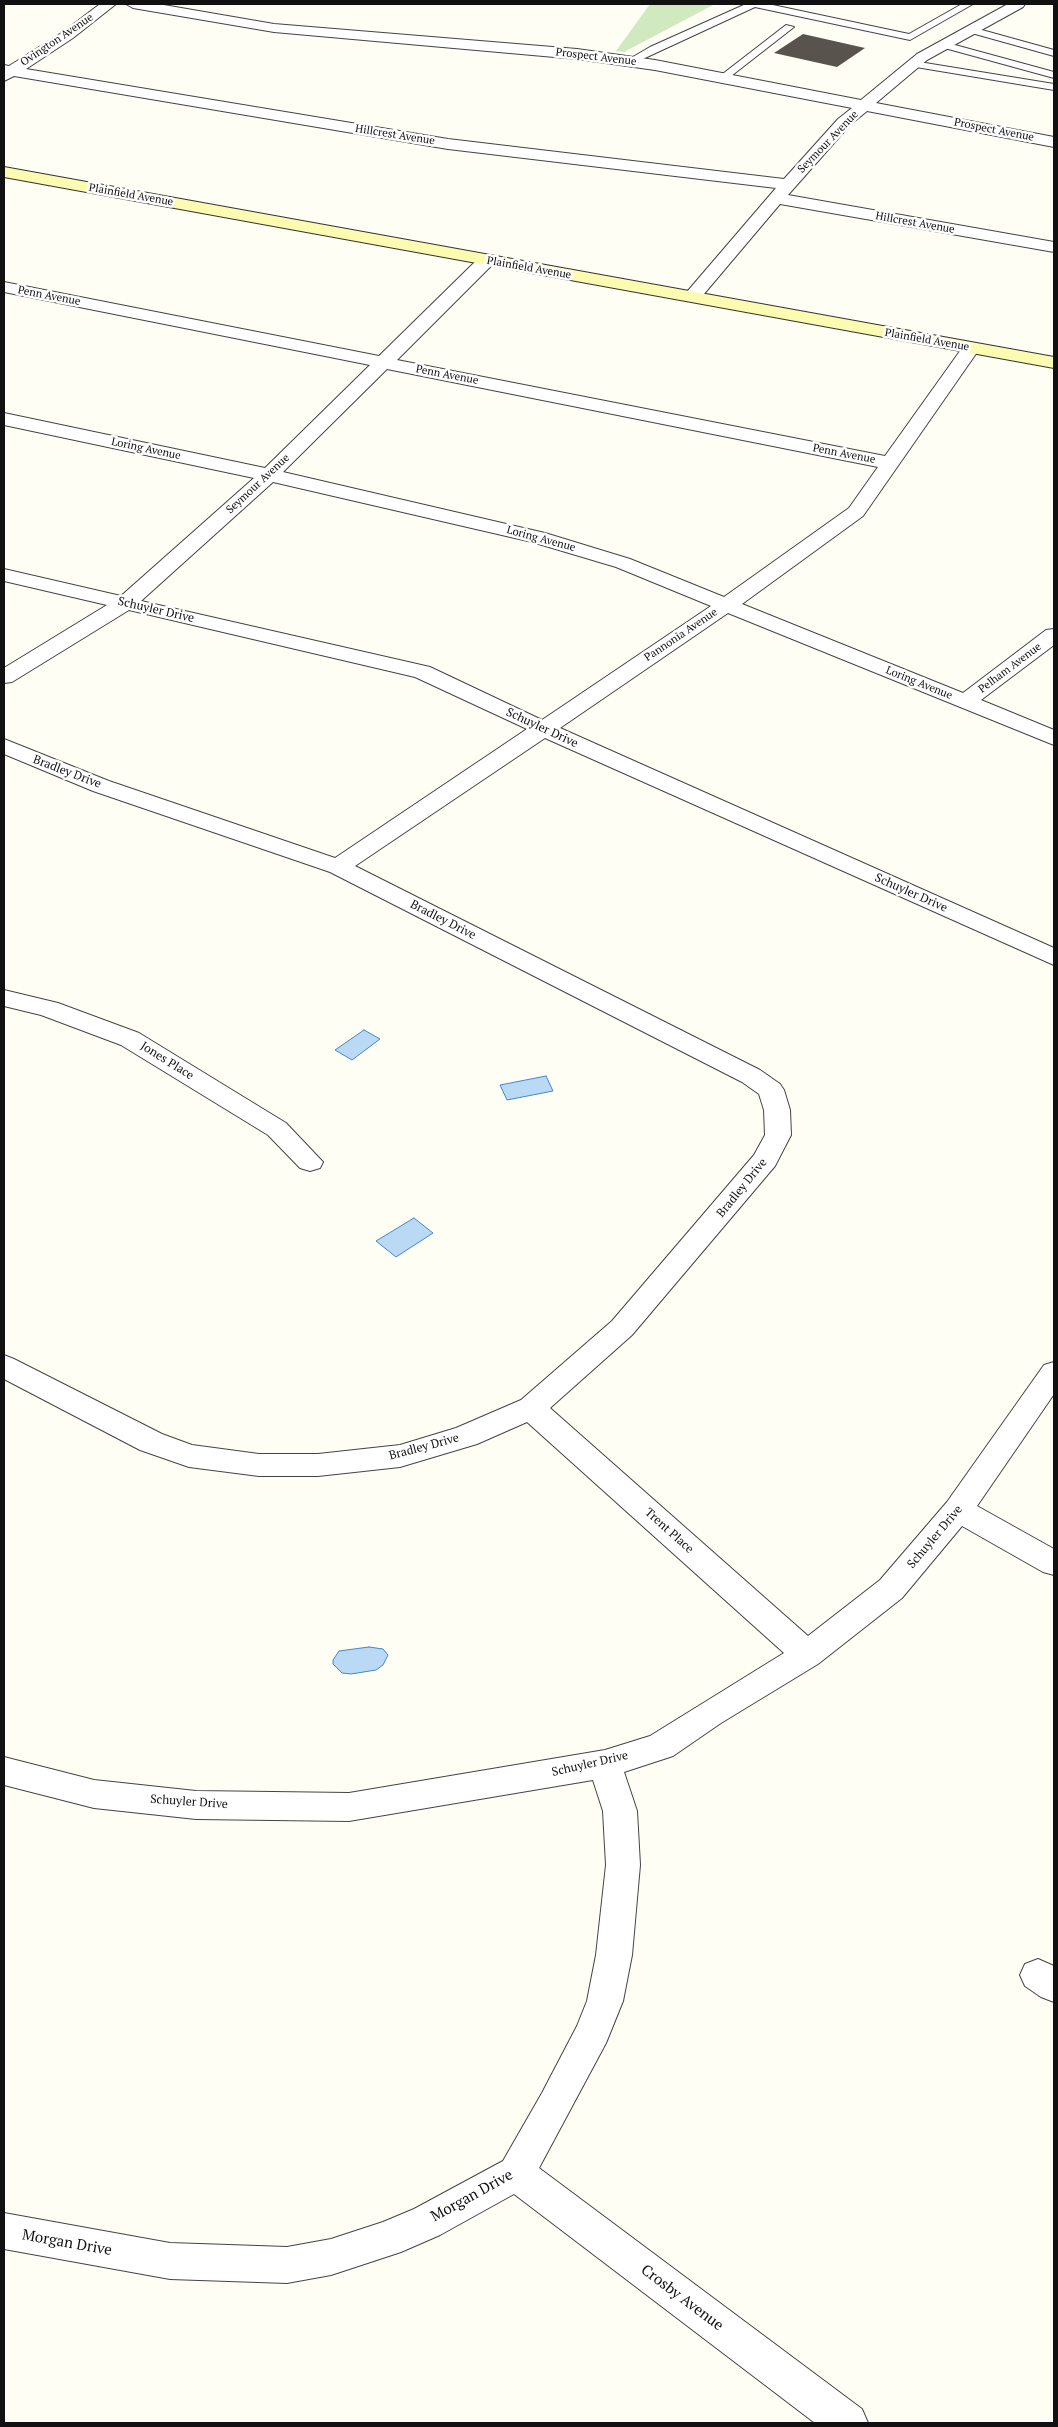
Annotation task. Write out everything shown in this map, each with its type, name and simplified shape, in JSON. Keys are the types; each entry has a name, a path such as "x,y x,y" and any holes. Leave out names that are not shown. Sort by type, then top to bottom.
{"street":[{"name":"Ovington Avenue","path":"6,73 68,35 109,4"},
{"name":"Prospect Avenue","path":"133,4 274,28 577,54 631,61 866,104 1054,142"},
{"name":"Seymour Avenue","path":"692,297 788,184 844,122 913,64 1018,4"},
{"name":"Hillcrest Avenue","path":"6,73 448,144 788,184"},
{"name":"Plainfield Avenue","path":"4,172 1054,364"},
{"name":"Hillcrest Avenue","path":"776,198 1054,247"},
{"name":"Seymour Avenue","path":"4,677 126,603 269,475 487,260"},
{"name":"Penn Avenue","path":"4,287 889,463"},
{"name":"Pannonia Avenue","path":"338,867 725,606 856,512 971,348"},
{"name":"Loring Avenue","path":"4,419 269,475 538,537 623,564 1054,738"},
{"name":"Schuyler Drive","path":"4,575 422,672 544,729 1054,957"},
{"name":"Pelham Avenue","path":"965,702 1054,635"},
{"name":"Bradley Drive","path":"4,746 101,786 338,867 751,1076 771,1090 777,1110 778,1135 765,1160 622,1328 531,1408 466,1436 400,1456 318,1465 259,1465 189,1456 150,1442 4,1366"},
{"name":"Jones Place","path":"4,998 49,1009 130,1039 277,1129 310,1162"},
{"name":"Schuyler Drive","path":"4,1771 94,1794 196,1805 349,1807 605,1764 661,1746 709,1714 807,1655 891,1589 958,1510 1054,1372"},
{"name":"Trent Place","path":"531,1408 807,1655"},
{"path":"958,1510 1054,1563"},
{"name":"Morgan Drive","path":"4,2231 45,2240 170,2261 287,2265 331,2257 387,2239 427,2222 516,2173 564,2089 593,2032 605,2001 614,1954 623,1865 620,1811 605,1764"},
{"name":"Crosby Avenue","path":"516,2173 848,2423"}],"lane":[{"path":"631,61 653,49 754,4 910,37 968,4"},
{"path":"723,78 789,27"},
{"path":"971,30 1054,53"},
{"path":"944,45 1054,75"},
{"path":"913,64 1054,88"}],"green space":[{"path":"650,4 715,4 624,52 616,51"}],"water":[{"path":"364,1030 380,1039 352,1060 335,1050"},
{"path":"546,1076 553,1091 507,1100 500,1085"},
{"path":"414,1218 433,1233 396,1257 376,1241"},
{"path":"369,1647 383,1649 388,1655 383,1665 376,1670 351,1674 342,1673 333,1664 333,1660 339,1651"}],"building":[{"path":"803,34 865,48 837,67 774,53"}]}
